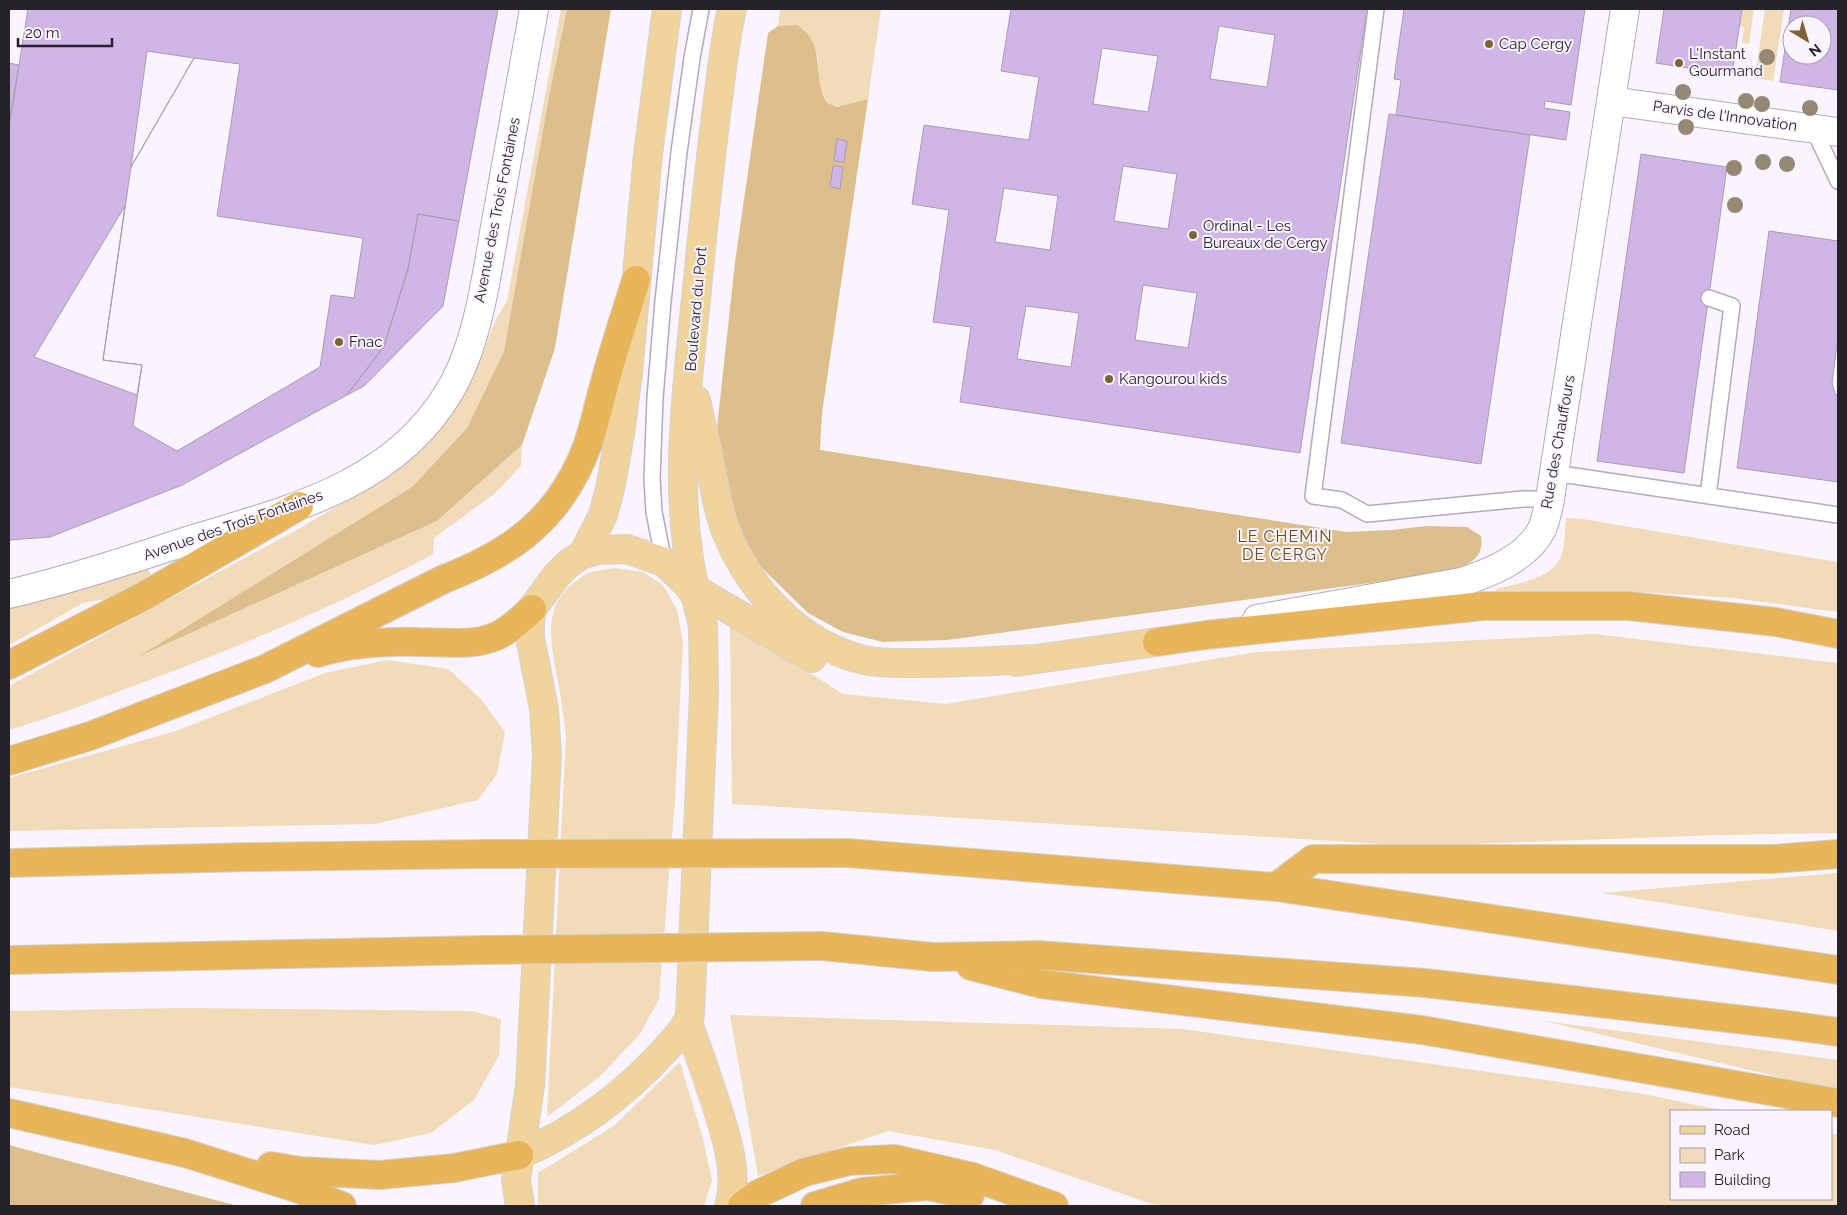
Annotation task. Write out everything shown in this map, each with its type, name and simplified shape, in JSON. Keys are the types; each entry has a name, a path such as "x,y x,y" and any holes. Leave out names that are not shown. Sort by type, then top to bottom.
{"highway":[{"path":"265,669 444,579 498,555 515,544 545,517 564,493 588,444 636,280"},
{"path":"9,665 144,596 300,506"},
{"path":"1157,642 1206,635 1483,606 1629,606 1776,622 1838,634"},
{"path":"9,761 90,736 265,669 325,651 372,642 466,643 483,641 500,634 532,609"},
{"path":"9,863 485,854 847,853 1276,888 1838,970"},
{"path":"1276,888 1313,859 1773,859 1838,854"},
{"path":"9,960 483,950 822,946 933,957 1038,956 1425,983 1838,1032"},
{"path":"933,957 1041,984 1422,1030 1838,1103"},
{"path":"9,1113 185,1153 300,1171 380,1176 454,1168 519,1155"},
{"path":"185,1153 296,1188 342,1206"},
{"path":"742,1206 758,1194 805,1172 850,1162 895,1159 973,1177 1054,1206"},
{"path":"814,1206 862,1192 928,1186 1029,1206"}],"main road":[{"path":"583,554 602,515 616,460 628,373 649,146 667,9"},
{"name":"Boulevard du Port","path":"689,1014 704,692 703,626 694,594 687,542 684,451 706,199 720,84 732,9"},
{"path":"690,374 724,526 751,576 785,618 815,641 864,660 891,663 940,663 1034,659"},
{"path":"520,1206 516,1180 530,1086 547,755 544,709 530,637 530,623 532,609 545,589 569,563 583,554 598,550 627,549 664,562 694,594 810,657 838,668 864,675 908,677 1157,642"},
{"path":"519,1155 544,1145 616,1096 657,1058 689,1014"},
{"path":"689,1014 731,1155 733,1186 729,1206"}],"street":[{"name":"Avenue des Trois Fontaines","path":"9,594 52,584 300,506 356,480 400,451 419,432 450,391 468,349 485,281 534,9"},
{"name":"Rue des Chauffours","path":"1157,642 1257,619 1461,582 1488,573 1522,552 1542,529 1552,486 1625,9"},
{"name":"Parvis de l'Innovation","path":"1612,101 1826,130"}],"lane":[{"path":"664,562 654,512 652,479 655,398 679,152 701,9"},
{"path":"1376,9 1312,496 1342,500 1366,514 1523,499 1552,486 1708,496 1838,515"},
{"path":"1826,130 1838,181"},
{"path":"1708,496 1732,306 1709,298"}],"green space":[{"path":"561,9 567,9 549,96 504,351 467,428 412,487 143,655 437,521 522,445 521,466 494,494 434,538 433,554 399,572 330,606 224,651 45,719 9,730 9,686 302,527 361,492 446,419 473,378 496,319 507,301"},
{"path":"780,9 881,9 868,99 837,107 827,103 820,85 818,55 778,26"},
{"path":"1742,9 1754,9 1749,44 1742,43 1744,28 1739,26"},
{"path":"1765,9 1784,9 1773,81 1755,78"},
{"path":"1566,518 1583,519 1838,562 1838,612 1733,598 1639,592 1495,596 1496,589 1525,582 1552,569 1562,553"},
{"path":"146,565 153,579 112,598 83,603 9,645 9,608 67,592"},
{"path":"615,568 643,572 663,585 677,610 683,642 675,799 659,999 640,1034 600,1076 547,1117 566,736 553,655 551,625 554,611 560,598 570,586 588,573"},
{"path":"730,622 843,694 946,704 1256,652 1594,634 1838,663 1838,833 1720,835 1416,846 732,804"},
{"path":"388,660 448,669 480,698 505,732 497,774 478,800 375,824 9,831 9,778 176,731 325,673"},
{"path":"1838,873 1838,931 1602,893"},
{"path":"183,1008 472,1011 501,1019 499,1055 474,1100 431,1133 374,1145 9,1087 9,1011"},
{"path":"730,1015 1182,1029 1638,1093 1721,1110 1670,1110 1670,1200 1832,1200 1832,1133 1838,1135 1838,1206 1158,1206 995,1150 888,1131 758,1176"},
{"path":"1544,1021 1838,1060 1838,1091"},
{"path":"680,1062 703,1139 712,1180 704,1206 539,1206 538,1173 615,1125"}],"shaded area":[{"path":"567,9 611,9 555,348 522,445 437,521 138,657 412,487 467,428 504,351 549,96"},
{"path":"797,25 808,35 813,44 823,95 827,103 837,107 868,99 822,413 820,450 1347,532 1426,526 1467,527 1481,536 1481,546 1478,555 1473,560 1456,569 1424,575 947,640 883,642 843,632 808,613 760,566 741,540 729,501 716,437 735,262 768,33 778,26"},
{"path":"9,1145 238,1206 9,1206"}],"building":[{"path":"28,9 498,9 459,221 418,214 408,269 384,346 347,395 182,485 50,537 9,540 9,127"},
{"name":"Ordinal - Les Bureaux de Cergy","path":"1011,9 1367,9 1300,453 960,402 971,327 933,322 949,210 912,204 924,125 1029,140 1039,77 1001,71","holes":["1219,26 1275,35 1267,87 1210,79","1102,48 1158,56 1148,112 1093,104","1123,166 1177,174 1168,229 1114,221","1004,188 1058,196 1050,250 995,242","1143,285 1197,293 1188,348 1135,340","1026,306 1079,313 1071,367 1017,359"]},
{"name":"Cap Cergy","path":"1404,9 1585,9 1571,105 1545,101 1544,108 1570,112 1566,140 1396,115 1401,80 1394,79"},
{"path":"1664,9 1742,9 1732,75 1656,63"},
{"path":"1791,9 1838,9 1838,90 1780,82 1783,65 1832,65 1832,15 1790,15"},
{"path":"147,51 194,58 131,167"},
{"path":"194,58 240,64 217,216 363,238 354,298 331,295 320,367 177,451 133,426 142,365 103,360 131,167"},
{"path":"9,63 19,65 10,119 9,119"},
{"path":"1389,114 1530,135 1481,464 1341,443"},
{"path":"837,139 847,141 844,162 834,161"},
{"path":"1641,154 1727,167 1684,473 1597,461"},
{"path":"833,166 843,167 840,189 830,186"},
{"path":"125,206 103,360 142,365 137,395 34,357"},
{"path":"418,214 459,221 443,306 364,386 347,395 384,346 408,269"},
{"path":"1769,231 1838,241 1838,337 1832,383 1838,396 1838,482 1737,468"}],"place":[{"name":"Cap Cergy","path":"1489,44"},
{"name":"L'Instant Gourmand","path":"1679,63"},
{"name":"Ordinal - Les Bureaux de Cergy","path":"1193,235"},
{"name":"Fnac","path":"339,342"},
{"name":"Kangourou kids","path":"1109,379"}],"district":[{"name":"LE CHEMIN DE CERGY","path":"1285,545"}]}
